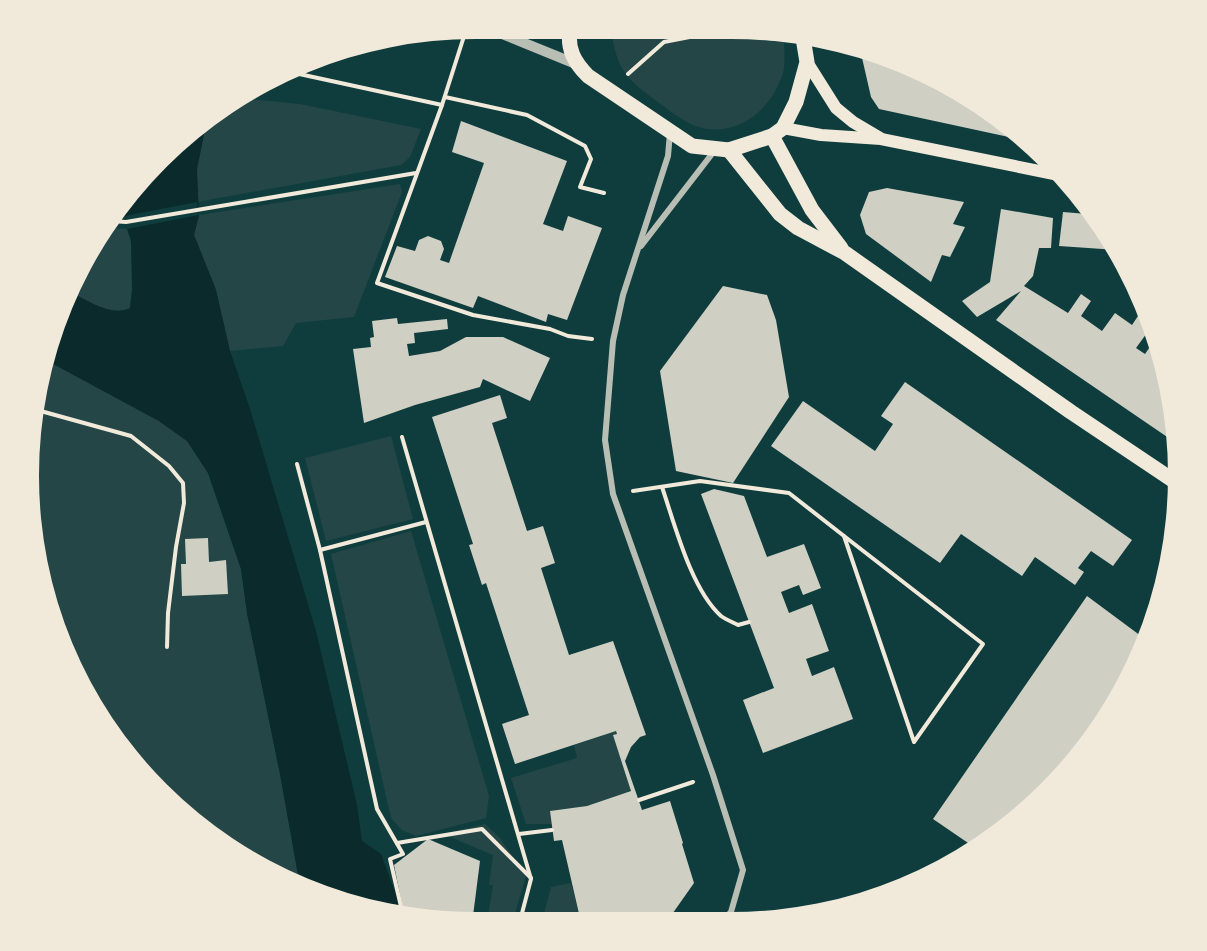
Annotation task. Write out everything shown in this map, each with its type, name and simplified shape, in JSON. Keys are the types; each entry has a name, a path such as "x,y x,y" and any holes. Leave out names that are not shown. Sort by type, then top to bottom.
{"main road":[{"path":"569,39 569,48 576,64 588,76 692,146 722,150 777,132 881,139 1045,172"},
{"path":"804,45 807,62 836,108 853,122 881,139"},
{"path":"777,132 796,102 807,62"},
{"path":"777,132 812,210 845,253"},
{"path":"722,150 780,214 798,228 845,253 1071,412 1168,477"}],"street":[{"path":"516,39 576,64"},
{"path":"670,132 668,156 623,295 613,341 605,440 613,494 713,775 743,870 731,912"},
{"path":"637,251 722,150"}],"path":[{"path":"463,39 445,97 377,283 473,315 550,329 568,336 613,341"},
{"path":"626,75 664,42 679,39"},
{"path":"302,75 442,105"},
{"path":"445,97 527,114 585,146 591,159 580,187 604,193"},
{"path":"121,222 416,173"},
{"path":"44,412 131,436 169,466 183,483 184,503 168,613 167,647"},
{"path":"402,437 531,879 522,912"},
{"path":"297,464 320,550 377,809 403,854 390,859 401,905"},
{"path":"613,494 700,481 789,493 983,644 914,742 844,536"},
{"path":"662,487 693,575 706,596 721,616 738,625 749,622"},
{"path":"320,550 426,522"},
{"path":"639,800 713,775"},
{"path":"397,843 482,830 531,879"},
{"path":"519,834 552,831"}],"shaded area":[{"path":"613,39 732,39 784,43 783,72 770,100 751,118 728,128 702,128 676,115 633,82 621,66"},
{"path":"253,99 300,104 421,129 410,157 401,165 197,202 197,169 204,134"},
{"path":"204,134 197,169 199,215 194,235 216,290 230,351 250,409 316,631 357,805 362,841 381,854 400,905 335,889 298,874 247,613 241,569 208,473 187,441 159,421 54,364 78,296 115,311 130,308 131,240 125,216 129,210 167,167"},
{"path":"400,184 402,192 354,317 296,323 283,346 230,351 216,290 194,235 199,215"},
{"path":"116,228 127,229 133,258 130,308 115,311 100,307 78,296 97,257"},
{"path":"54,364 159,421 187,441 208,473 241,569 247,613 298,874 257,854 188,804 147,763 97,694 72,643 62,616 47,561 43,532 39,476 40,447 47,390"},
{"path":"391,436 413,519 326,541 305,458"},
{"path":"411,531 489,796 486,818 416,836 402,830 391,818 331,554"},
{"path":"616,731 631,791 587,806 550,811 552,824 526,824 511,778 577,758 574,745"},
{"path":"485,824 500,838 526,876 515,912 489,912 493,885 489,885 493,855 443,834"},
{"path":"571,883 578,912 544,912 551,887"}],"pier":[{"path":"197,202 199,215 127,229 125,216"}],"building":[{"path":"862,59 899,72 950,97 1006,136 879,109 871,97"},
{"path":"461,121 567,161 543,224 563,231 568,216 602,228 567,320 548,314 546,322 478,296 473,308 385,277 397,246 415,251 419,240 428,236 441,241 444,249 440,260 449,263 484,163 452,152"},
{"path":"887,188 964,202 953,224 965,227 950,257 942,255 931,282 866,234 860,215 869,192"},
{"path":"1001,209 1053,218 1051,248 1039,248 1033,276 1024,286 1068,313 1081,294 1091,301 1081,316 1102,331 1115,313 1132,325 1138,316 1145,335 1136,348 1145,354 1149,348 1160,390 1166,436 996,320 1021,291 977,317 962,301 990,282"},
{"path":"1063,212 1080,213 1105,249 1059,246"},
{"path":"723,286 767,295 776,320 789,397 733,483 676,471 660,371"},
{"path":"397,318 398,324 447,319 448,329 414,333 415,343 407,344 409,356 440,351 466,337 503,337 550,358 530,401 483,379 480,387 415,405 364,423 353,349 371,347 370,338 374,337 372,321"},
{"path":"905,382 1132,540 1113,566 1091,551 1078,568 1084,572 1075,585 1035,557 1022,576 961,534 940,563 771,446 803,401 875,451 893,424 881,416"},
{"path":"500,395 507,418 492,423 527,531 543,526 555,563 541,568 569,655 613,641 646,735 640,737 631,747 625,761 642,810 670,801 694,883 674,912 579,912 562,840 554,841 550,811 587,806 631,791 613,735 617,734 616,731 515,764 502,724 529,715 486,583 482,585 469,545 473,544 432,417"},
{"path":"714,489 744,496 767,557 804,544 821,588 803,595 799,585 781,592 789,613 812,604 829,651 806,659 812,676 834,667 853,719 763,753 743,700 774,688 701,494"},
{"path":"208,538 209,562 226,560 228,594 182,596 181,564 186,564 185,539"},
{"path":"1087,596 1138,634 1110,694 1078,741 1060,763 1019,804 967,842 933,819"},
{"path":"428,839 480,861 474,912 402,906 394,865"}]}
